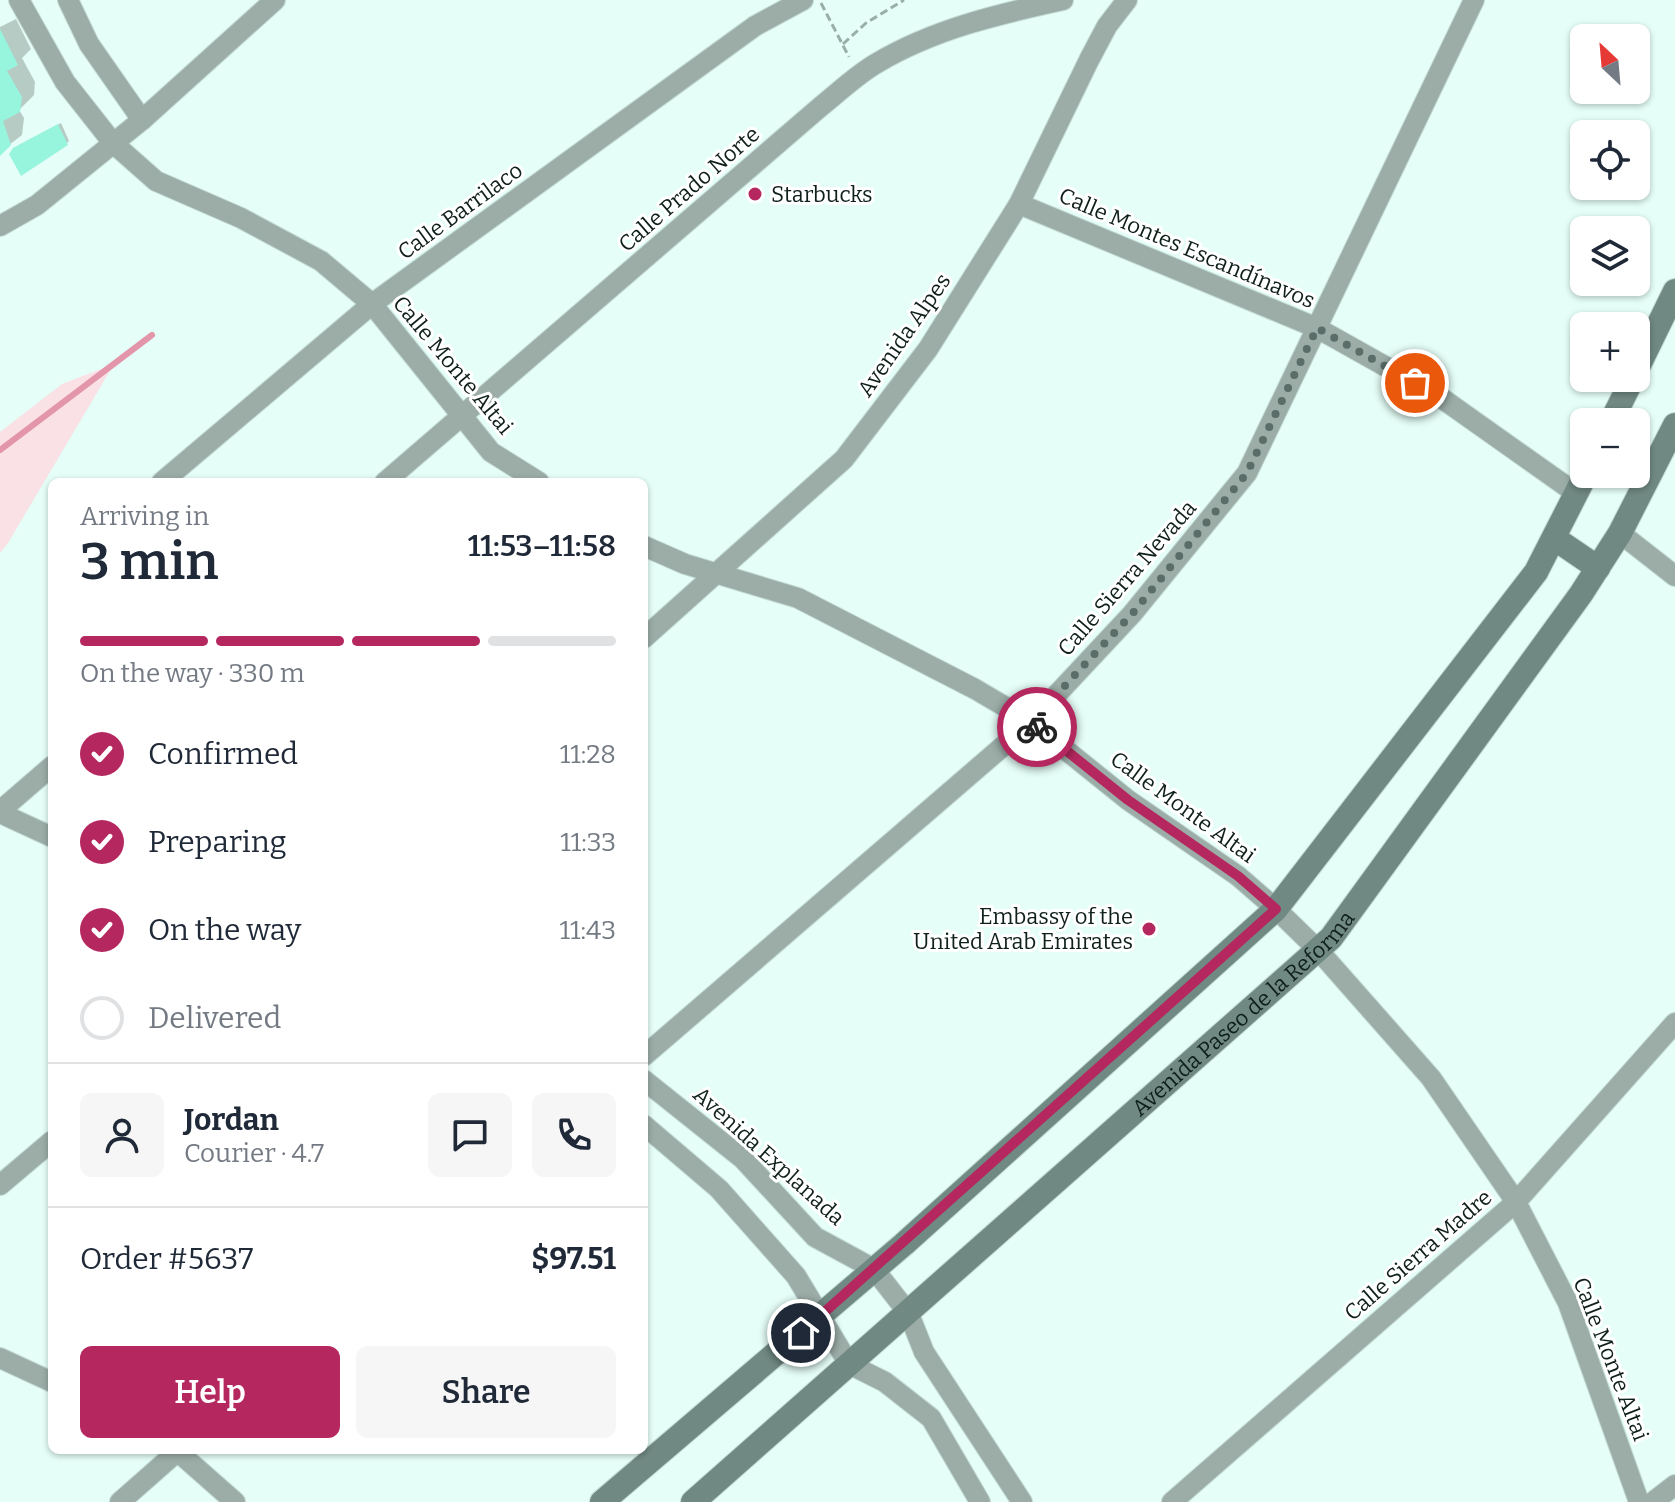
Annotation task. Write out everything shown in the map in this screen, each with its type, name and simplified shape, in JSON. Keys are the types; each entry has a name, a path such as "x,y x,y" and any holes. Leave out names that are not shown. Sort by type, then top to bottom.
{"main road":[{"path":"1650,342 1675,291"},
{"name":"Avenida Paseo de la Reforma","path":"1650,459 1675,425"},
{"path":"602,1502 820,1317 1276,909 1536,572 1579,488"},
{"name":"Avenida Paseo de la Reforma","path":"693,1502 1319,951 1598,568 1620,533 1636,488"},
{"path":"1554,538 1598,568"}],"street":[{"name":"Calle Monte Altai","path":"19,0 65,82 113,143 156,181 241,218 321,261 372,304 491,452 533,478"},
{"path":"68,0 89,44 142,120"},
{"path":"0,226 37,205 142,120 275,0"},
{"name":"Calle Barrilaco","path":"167,478 372,304 755,26 803,0"},
{"name":"Calle Prado Norte","path":"390,478 876,64 929,36 1001,14 1063,0"},
{"name":"Avenida Alpes","path":"648,635 844,459 928,349 1019,204 1107,26 1127,0"},
{"name":"Calle Sierra Nevada","path":"648,1053 1031,722 1132,614 1247,473 1474,0"},
{"name":"Calle Montes Escandínavos","path":"1019,204 1317,328 1440,397 1570,477"},
{"path":"1620,533 1675,576"},
{"name":"Calle Monte Altai","path":"648,547 719,574 798,598 1031,722 1128,800 1238,876 1276,909 1319,951 1431,1078 1516,1202 1568,1303 1639,1502"},
{"path":"0,812 43,786"},
{"path":"0,812 48,835"},
{"name":"Calle Sierra Madre","path":"1172,1502 1516,1202 1675,1023"},
{"name":"Avenida Explanada","path":"648,1083 743,1159 815,1237 874,1269 909,1314 924,1352 1022,1502"},
{"path":"648,1128 719,1189 796,1276 849,1364 885,1382 931,1418 980,1502"},
{"path":"0,1185 48,1144"},
{"path":"0,1358 48,1380"},
{"path":"120,1502 174,1454"},
{"path":"182,1454 235,1502"},
{"path":"1653,1502 1675,1485"}],"path":[{"path":"819,0 860,76"},
{"path":"842,44 866,23 904,0"}],"shaded area":[{"path":"114,364 0,553 0,432 62,384"}],"building":[{"path":"0,29 18,65 7,71 22,97 20,112 3,121 11,145 0,156"},
{"path":"58,124 68,145 21,176 9,154 13,148"}],"waterway":[{"path":"0,450 152,335"}],"way so far":[{"path":"1037,727 1031,722 1132,614 1247,473 1317,328 1415,383"}],"place":[{"name":"Starbucks","path":"755,194"},
{"name":"Embassy of the United Arab Emirates","path":"1149,929"}],"route":[{"path":"801,1333 1276,909 1238,876 1128,800 1037,727"}]}
